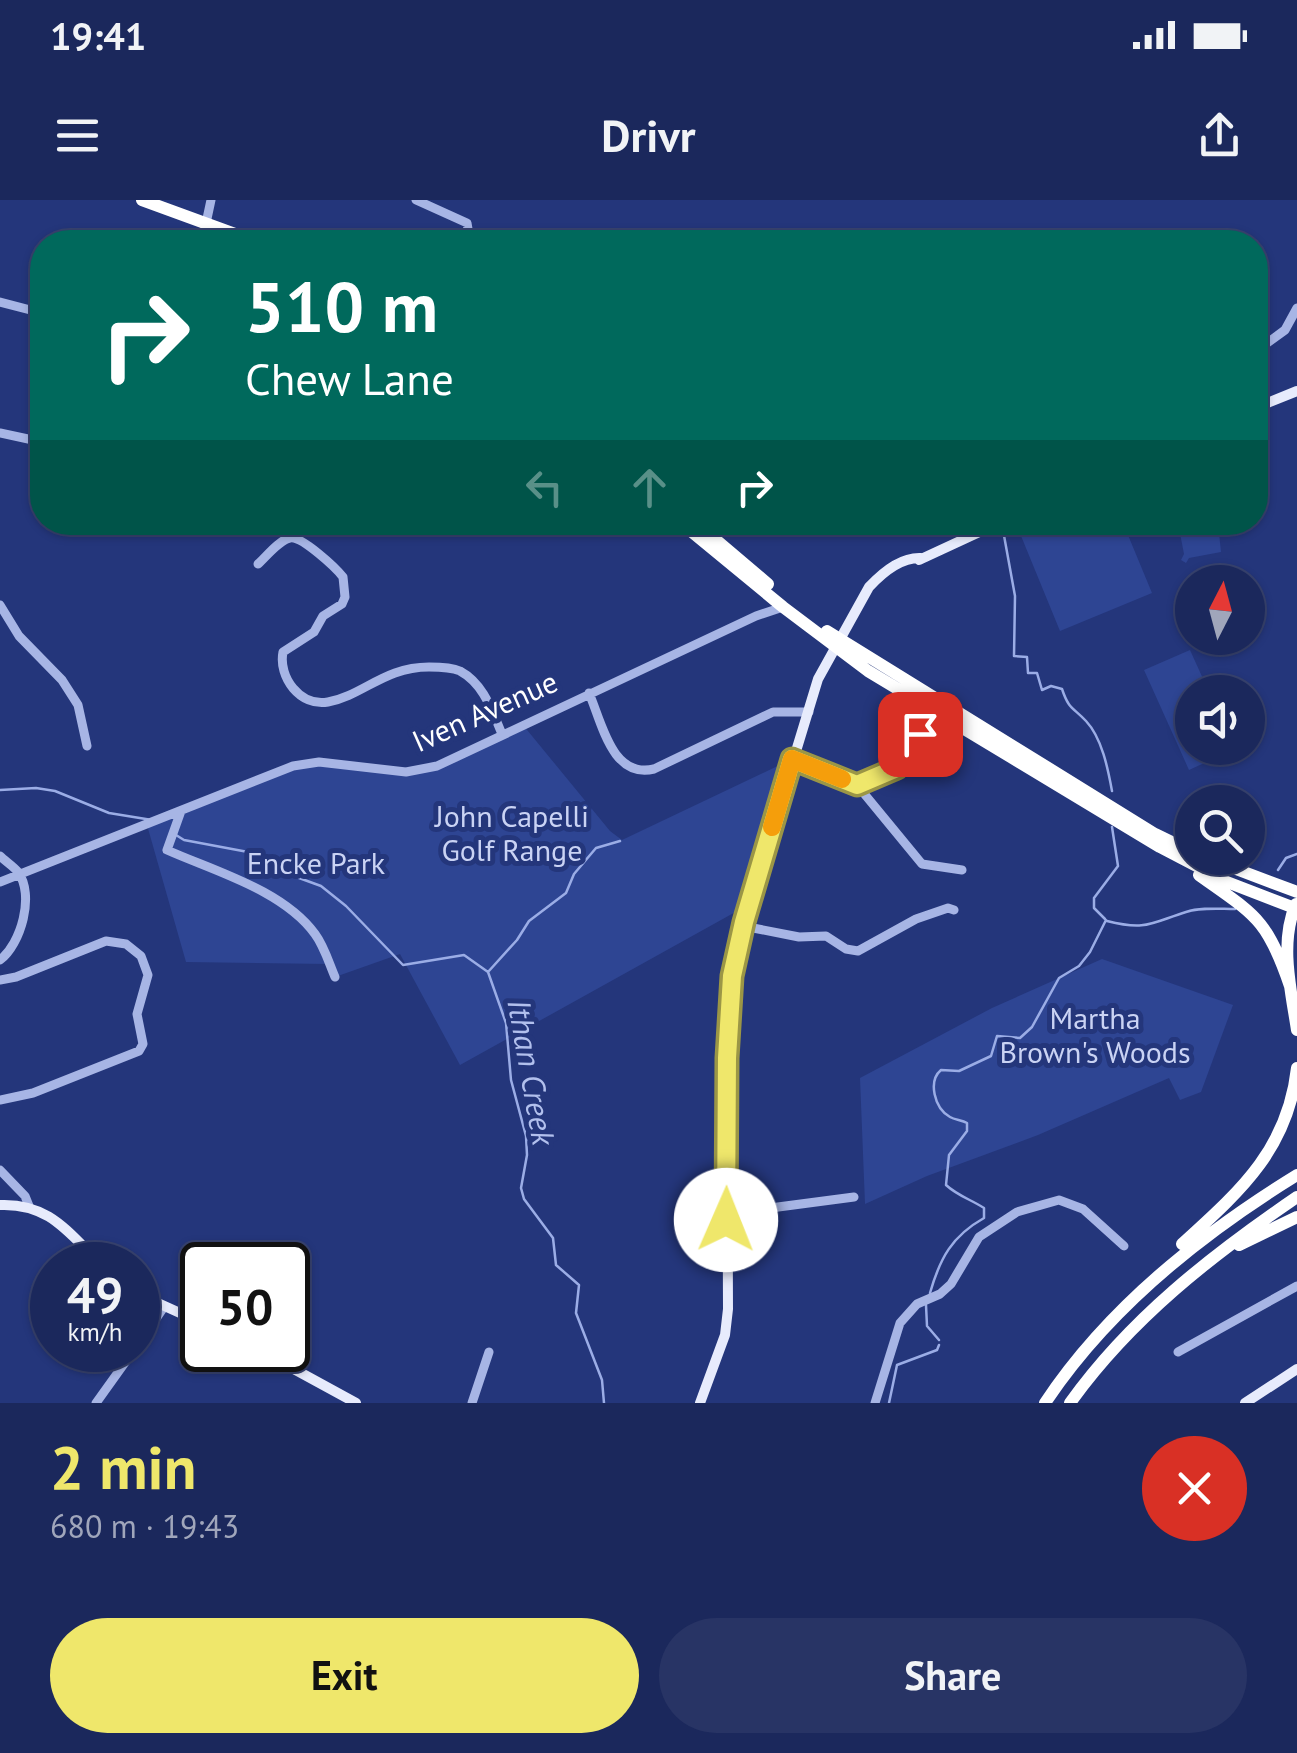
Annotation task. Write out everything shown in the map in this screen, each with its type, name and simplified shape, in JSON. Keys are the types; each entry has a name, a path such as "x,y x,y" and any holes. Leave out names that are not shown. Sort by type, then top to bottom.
{"highway":[{"path":"142,200 226,230"},
{"path":"696,535 783,607 836,643 1175,844"},
{"path":"711,535 879,678 1160,847 1227,882 1296,906 1288,935 1297,1030"},
{"path":"1160,847 1261,922 1278,952 1290,986"},
{"path":"1252,875 1297,892"},
{"path":"1046,1403 1113,1320 1253,1176 1286,1118 1297,1068"},
{"path":"1113,1320 1208,1234 1297,1175"},
{"path":"1070,1403 1108,1356 1178,1284 1297,1197"},
{"path":"1178,1284 1234,1248 1297,1218"}],"main road":[{"path":"1268,403 1297,391"},
{"path":"700,1403 725,1335 732,976 792,759 818,680 836,643 884,580 920,558 971,535"},
{"path":"0,1206 29,1206 58,1222 78,1242"},
{"path":"160,1305 180,1314"},
{"path":"1251,1401 1297,1369"},
{"path":"300,1372 356,1403"}],"street":[{"path":"205,230 211,200"},
{"path":"416,200 466,223 467,230"},
{"path":"0,302 30,310"},
{"path":"1268,343 1280,335 1297,308"},
{"path":"0,433 30,439"},
{"path":"258,564 286,539 298,538 344,576 342,604 324,616 314,632 290,645 282,655 282,667 298,694 328,702 401,670 452,669 481,688 502,734"},
{"path":"756,616 764,607 765,593"},
{"path":"0,605 19,636 62,680 78,705 87,746"},
{"name":"Iven Avenue","path":"0,882 293,766 319,762 406,772 438,766 588,693 783,607"},
{"path":"588,693 618,759 638,771 654,769 773,712 809,712"},
{"path":"857,785 897,768 920,734"},
{"path":"792,759 857,785 922,864 962,870"},
{"path":"181,811 167,850 248,883 296,916 316,934 335,976"},
{"path":"0,856 20,874 25,893 23,920 9,953 0,960"},
{"path":"743,926 799,937 826,936 846,949 858,950 916,920 948,908 954,910"},
{"path":"0,980 106,942 126,944 142,956 148,975 137,1014 144,1044 140,1051 33,1094 0,1100"},
{"path":"0,1170 25,1196 29,1206"},
{"path":"726,1214 854,1197"},
{"path":"875,1403 900,1323 916,1304 940,1294 951,1284 980,1237 1017,1212 1059,1200 1083,1209 1124,1246"},
{"path":"1178,1352 1297,1286"},
{"path":"160,1313 164,1307"},
{"path":"472,1403 490,1352"},
{"path":"99,1402 120,1372"}],"green space":[{"path":"1021,535 1128,535 1152,593 1060,631"},
{"path":"1180,535 1219,535 1221,552 1189,558 1186,563 1181,560 1184,554"},
{"path":"1178,655 1192,655 1201,675 1175,675 1175,739 1144,670"},
{"name":"Encke Park","path":"523,725 610,831 622,840 784,763 739,910 460,1065 400,954 335,977 329,964 186,962 147,825 293,766 319,762 406,772 437,766"},
{"name":"Martha Brown's Woods","path":"1102,959 1233,1005 1201,1092 1180,1100 1169,1078 865,1204 860,1078 992,1008"}],"waterway":[{"path":"1004,535 1015,596 1014,656 1027,657 1028,673 1037,673 1042,690 1051,686 1062,689 1069,705 1092,728 1104,754 1112,791"},
{"name":"Ithan Creek","path":"0,790 55,791 109,813 152,820"},
{"path":"1105,919 1094,908 1094,898 1118,866 1112,827"},
{"name":"Ithan Creek","path":"176,835 184,840 248,852 269,867 321,886 403,965 464,955 488,972 506,1023 511,1080 526,1136 521,1188 524,1199 553,1238 556,1265 579,1285 576,1313 602,1380 604,1403"},
{"path":"488,972 529,921 566,893 574,874 596,848 620,841"},
{"path":"1278,870 1286,858 1297,854"},
{"path":"1107,921 1140,925 1192,910 1235,909"},
{"path":"930,1293 949,1249 963,1232 984,1218 984,1208 946,1185 949,1155 967,1131 967,1123 950,1117 940,1107 934,1087 937,1075 941,1070 959,1071 991,1056 997,1036 1020,1038 1032,1027 1059,978 1079,966 1106,920"},
{"path":"926,1305 927,1326 939,1340"},
{"path":"889,1403 897,1365 937,1350 939,1345"}],"slow traffic":[{"path":"772,827 792,759 842,779"}],"route":[{"path":"726,1220 732,976 792,759 857,785 897,768 920,734"}],"park label":[{"name":"John Capelli Golf Range","path":"512,834"}]}
